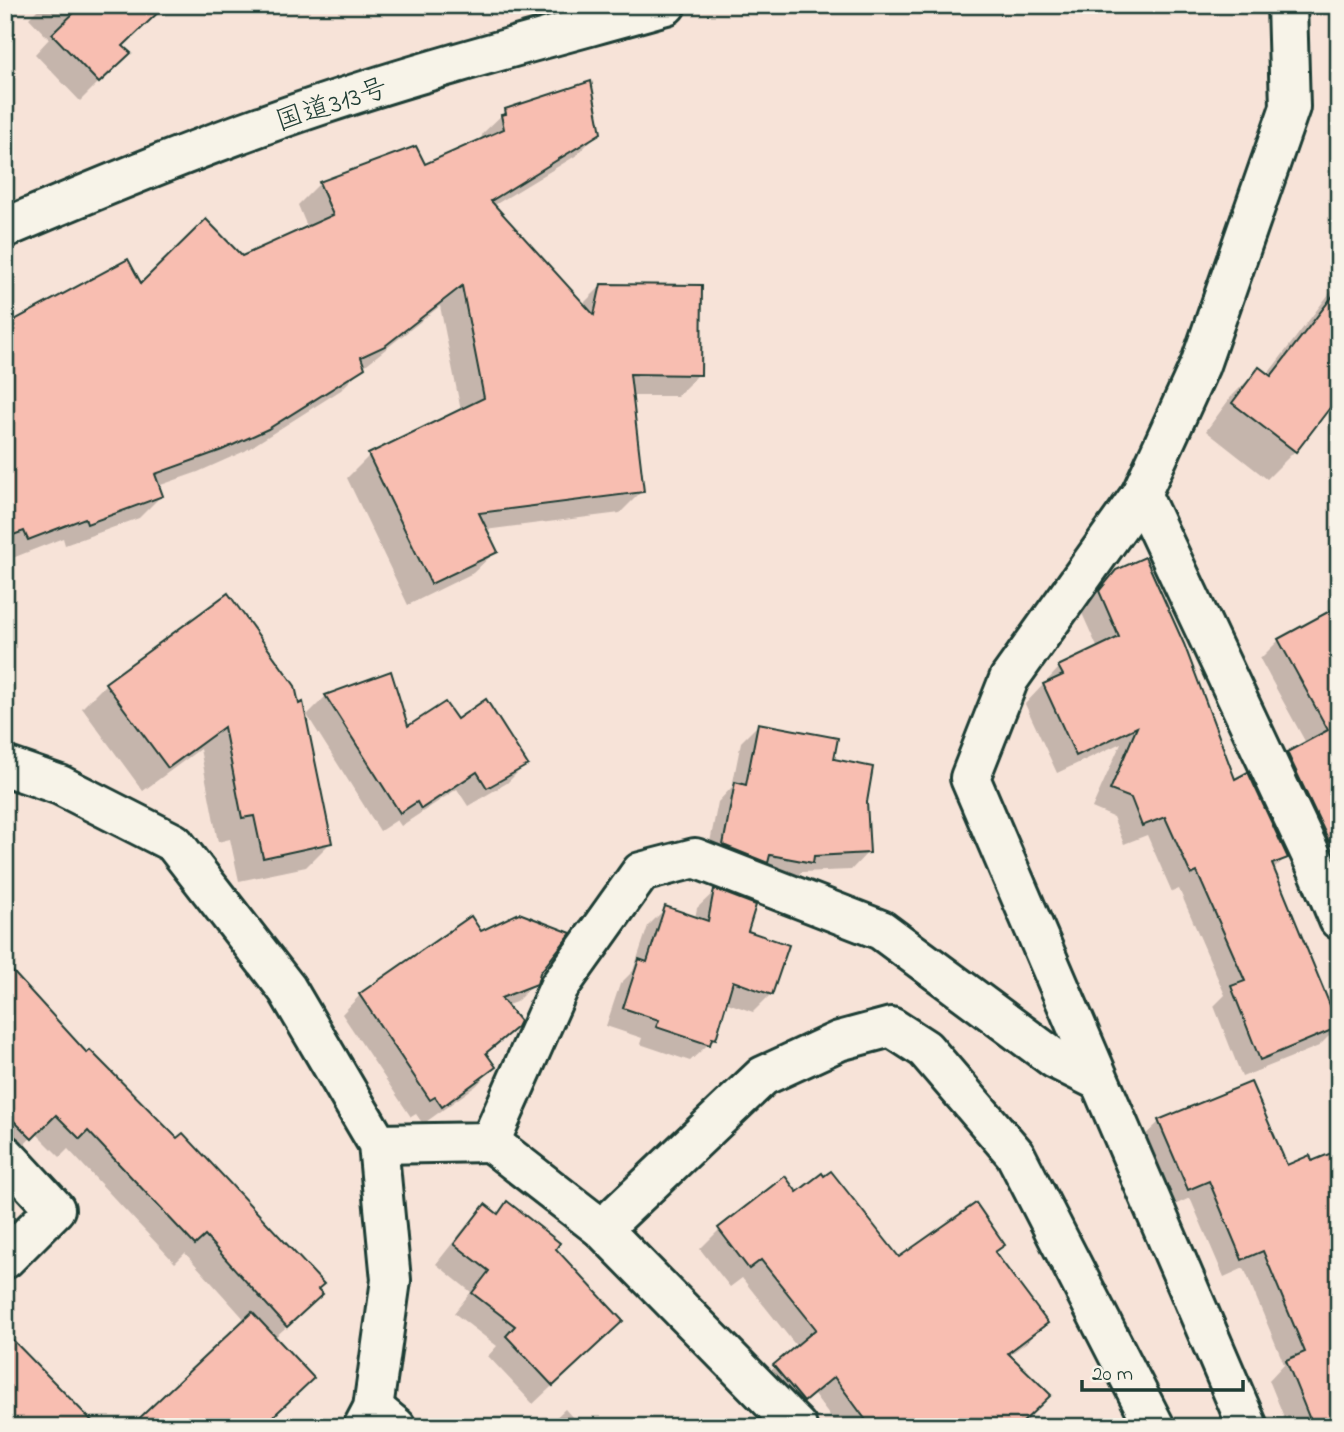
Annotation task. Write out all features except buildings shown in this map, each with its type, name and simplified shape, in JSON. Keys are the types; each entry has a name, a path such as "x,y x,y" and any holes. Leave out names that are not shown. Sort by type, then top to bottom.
{"main road":[{"name":"国道313号","path":"5,228 155,164 321,105 481,56 666,5"},
{"path":"1248,1427 970,778 1009,680 1141,494 1200,365 1290,107 1287,5"},
{"path":"1141,494 1329,867 1339,920"},
{"path":"5,766 60,785 174,844 287,989 378,1144 391,1280 377,1421"},
{"path":"490,1142 559,987 641,872 695,858 881,930 1055,1059 1099,1081"},
{"path":"602,1229 763,1076 839,1041 891,1027 925,1049 1015,1154 1155,1427"},
{"path":"378,1144 490,1142 602,1229 797,1427"},
{"path":"5,1155 55,1209 5,1259"}]}
